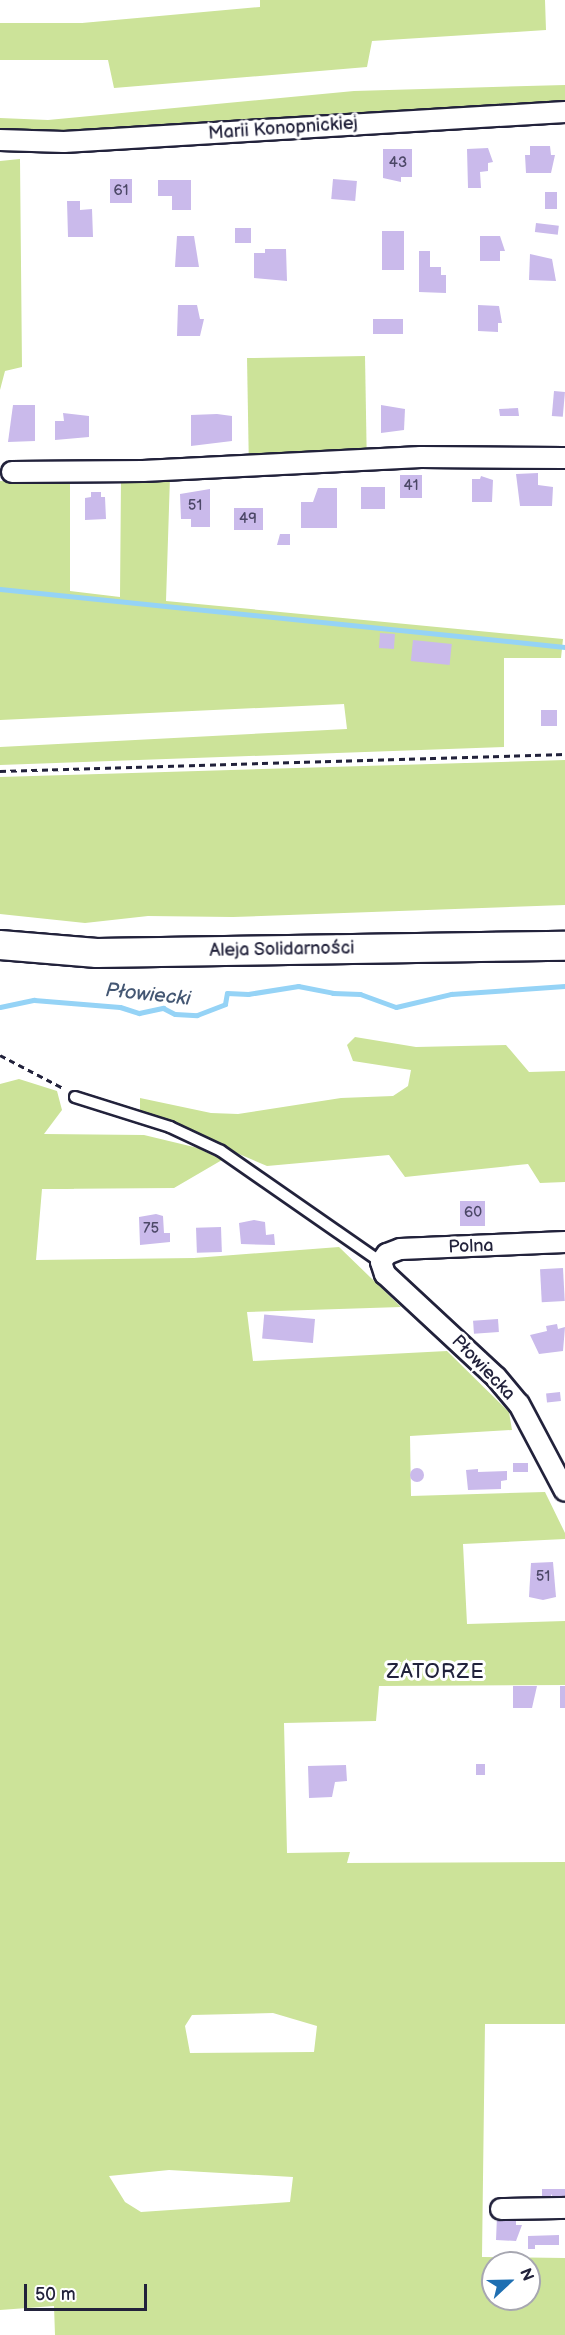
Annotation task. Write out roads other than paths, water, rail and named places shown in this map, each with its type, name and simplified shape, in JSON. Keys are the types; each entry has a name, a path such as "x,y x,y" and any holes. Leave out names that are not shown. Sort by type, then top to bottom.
{"main road":[{"name":"Aleja Solidarności","path":"0,945 97,953 565,946"}],"street":[{"name":"Marii Konopnickiej","path":"0,140 64,142 565,112"},
{"path":"12,472 143,471 421,458 565,458"},
{"name":"Polna","path":"381,1262 387,1254 400,1249 565,1242"},
{"name":"Płowiecka","path":"381,1262 385,1274 496,1377 519,1404 565,1491"},
{"path":"501,2209 565,2208"}],"lane":[{"path":"75,1097 170,1127 221,1151 381,1262"}],"waterway":[{"path":"0,589 565,647"},
{"name":"Płowiecki","path":"0,1007 34,1000 120,1007 139,1013 163,1008 175,1014 197,1015 225,1004 227,993 248,994 298,986 333,993 360,994 396,1007 451,994 565,986"}],"district":[{"name":"ZATORZE","path":"436,1672"}]}
